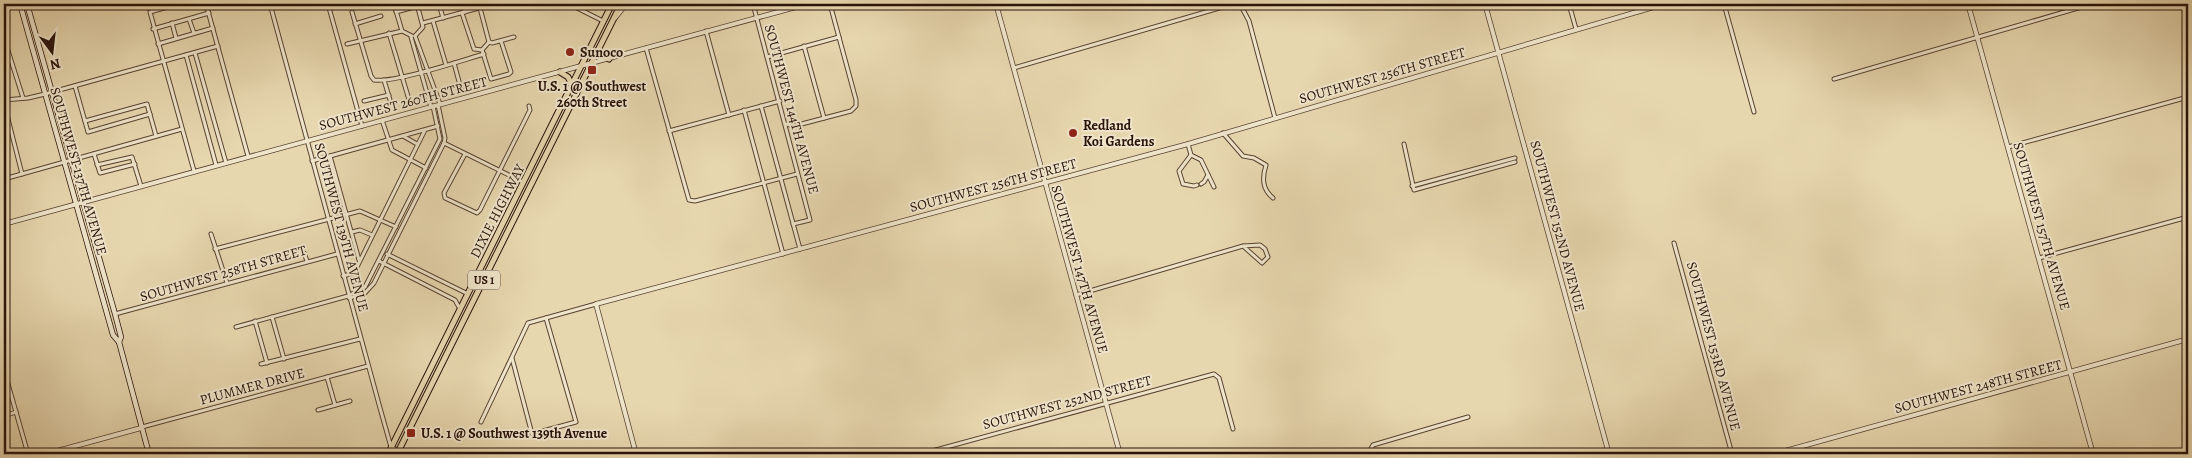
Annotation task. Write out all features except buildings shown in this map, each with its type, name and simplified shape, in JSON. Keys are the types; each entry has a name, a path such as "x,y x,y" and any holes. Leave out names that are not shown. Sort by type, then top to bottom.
{"highway":[{"name":"DIXIE HIGHWAY","path":"388,454 612,4"},
{"name":"US 1","path":"614,20 621,4"},
{"name":"DIXIE HIGHWAY","path":"398,452 614,20"},
{"path":"599,49 602,55 609,59"},
{"path":"560,72 568,77 572,85"}],"main road":[{"name":"SOUTHWEST 137TH AVENUE","path":"20,4 113,336 119,342 149,454"},
{"name":"SOUTHWEST 137TH AVENUE","path":"27,4 115,314 121,338 119,342"}],"street":[{"path":"178,4 150,12 153,29 194,171"},
{"path":"206,4 248,156"},
{"name":"SOUTHWEST 139TH AVENUE","path":"270,4 327,219 391,447"},
{"path":"328,4 362,126"},
{"path":"394,4 402,30"},
{"path":"439,4 443,18"},
{"path":"462,4 470,44 474,49 482,50"},
{"path":"422,23 494,4"},
{"path":"568,4 604,21"},
{"path":"614,20 626,4"},
{"name":"SOUTHWEST 144TH AVENUE","path":"753,4 810,220 793,224"},
{"name":"SOUTHWEST 260TH STREET","path":"4,224 807,4"},
{"path":"786,124 794,126 851,111 856,104 830,4"},
{"name":"SOUTHWEST 147TH AVENUE","path":"996,4 1120,454"},
{"path":"1014,68 1233,4"},
{"path":"1240,4 1249,21 1275,118"},
{"name":"SOUTHWEST 152ND AVENUE","path":"1485,4 1609,454"},
{"path":"1569,4 1576,29"},
{"path":"1639,4 1641,11"},
{"name":"SOUTHWEST 256TH STREET","path":"512,358 528,324 546,318 1188,144 1664,4"},
{"path":"1724,4 1754,112"},
{"name":"SOUTHWEST 157TH AVENUE","path":"1968,4 2093,454"},
{"path":"1834,79 2092,4"},
{"path":"396,12 418,5 422,29 413,36"},
{"path":"480,8 489,42"},
{"path":"352,12 371,76 374,80 384,80 420,72 484,54"},
{"path":"153,29 209,13"},
{"path":"355,24 381,16"},
{"path":"189,19 194,33"},
{"path":"433,21 446,65"},
{"path":"172,23 176,38"},
{"path":"158,44 213,28"},
{"path":"236,327 368,291 384,264 444,143 439,105 434,85 413,36 402,30 347,44"},
{"path":"706,31 729,115"},
{"path":"389,33 410,103"},
{"path":"349,297 366,287 440,139 438,126 420,72 413,36"},
{"path":"482,50 489,42 514,37"},
{"path":"768,56 839,37"},
{"path":"4,38 20,95 23,98"},
{"path":"482,50 491,79 509,74 511,72 501,41"},
{"path":"22,174 4,102 45,94 218,46"},
{"path":"804,46 824,118"},
{"path":"646,48 687,197 690,200 695,201 797,174"},
{"path":"195,53 226,163"},
{"path":"416,54 421,53"},
{"path":"186,55 216,165"},
{"path":"454,63 461,89"},
{"path":"384,80 390,100"},
{"path":"75,86 88,132 150,114"},
{"path":"364,101 388,95"},
{"path":"2008,147 2188,97"},
{"path":"669,131 780,101"},
{"path":"85,121 147,104 156,136"},
{"path":"464,154 444,193 445,198 477,213 530,110 529,106"},
{"path":"761,106 800,249"},
{"path":"744,110 783,254"},
{"path":"382,120 392,150 426,168"},
{"path":"312,161 438,126"},
{"path":"4,180 182,129"},
{"path":"343,276 354,272 425,130"},
{"path":"1224,133 1243,156 1254,158 1266,165 1263,175 1264,188 1273,198"},
{"path":"403,136 417,144"},
{"path":"444,143 523,182"},
{"path":"1188,144 1191,155 1201,160 1214,187"},
{"path":"1404,144 1412,186 1515,160"},
{"path":"94,154 100,174 135,164"},
{"path":"1191,155 1179,171 1183,184 1199,184 1204,182 1208,174"},
{"path":"97,165 130,156 133,158 141,186"},
{"path":"330,156 359,260"},
{"path":"215,249 363,211 400,230"},
{"path":"2039,258 2188,217"},
{"path":"352,232 360,230 372,235"},
{"path":"211,234 226,283"},
{"name":"SOUTHWEST 153RD AVENUE","path":"1674,243 1732,454"},
{"path":"1076,295 1243,246 1260,245 1265,249 1268,257 1262,263 1243,246"},
{"path":"304,252 307,261"},
{"path":"384,252 468,294"},
{"name":"SOUTHWEST 258TH STREET","path":"115,314 337,254"},
{"path":"379,261 455,300 460,309"},
{"path":"596,304 636,454"},
{"path":"272,316 284,358"},
{"path":"512,358 532,434 576,422 546,318"},
{"path":"255,321 267,363"},
{"path":"261,364 360,339"},
{"name":"SOUTHWEST 248TH STREET","path":"1774,454 2188,339"},
{"path":"481,422 512,358"},
{"name":"PLUMMER DRIVE","path":"141,428 368,366"},
{"path":"4,370 28,454"},
{"name":"SOUTHWEST 252ND STREET","path":"920,454 1214,374 1219,378 1233,428"},
{"path":"327,377 335,405"},
{"path":"318,410 350,401"},
{"path":"4,416 16,412"},
{"path":"1368,454 1373,445 1468,417"},
{"path":"46,454 141,428"},
{"path":"391,447 398,452"},
{"path":"68,448 70,454"}],"place":[{"name":"Sunoco","path":"570,52"},
{"name":"U.S. 1 @ Southwest 260th Street","path":"592,70"},
{"name":"Redland Koi Gardens","path":"1073,133"},
{"name":"U.S. 1 @ Southwest 139th Avenue","path":"411,433"}]}
